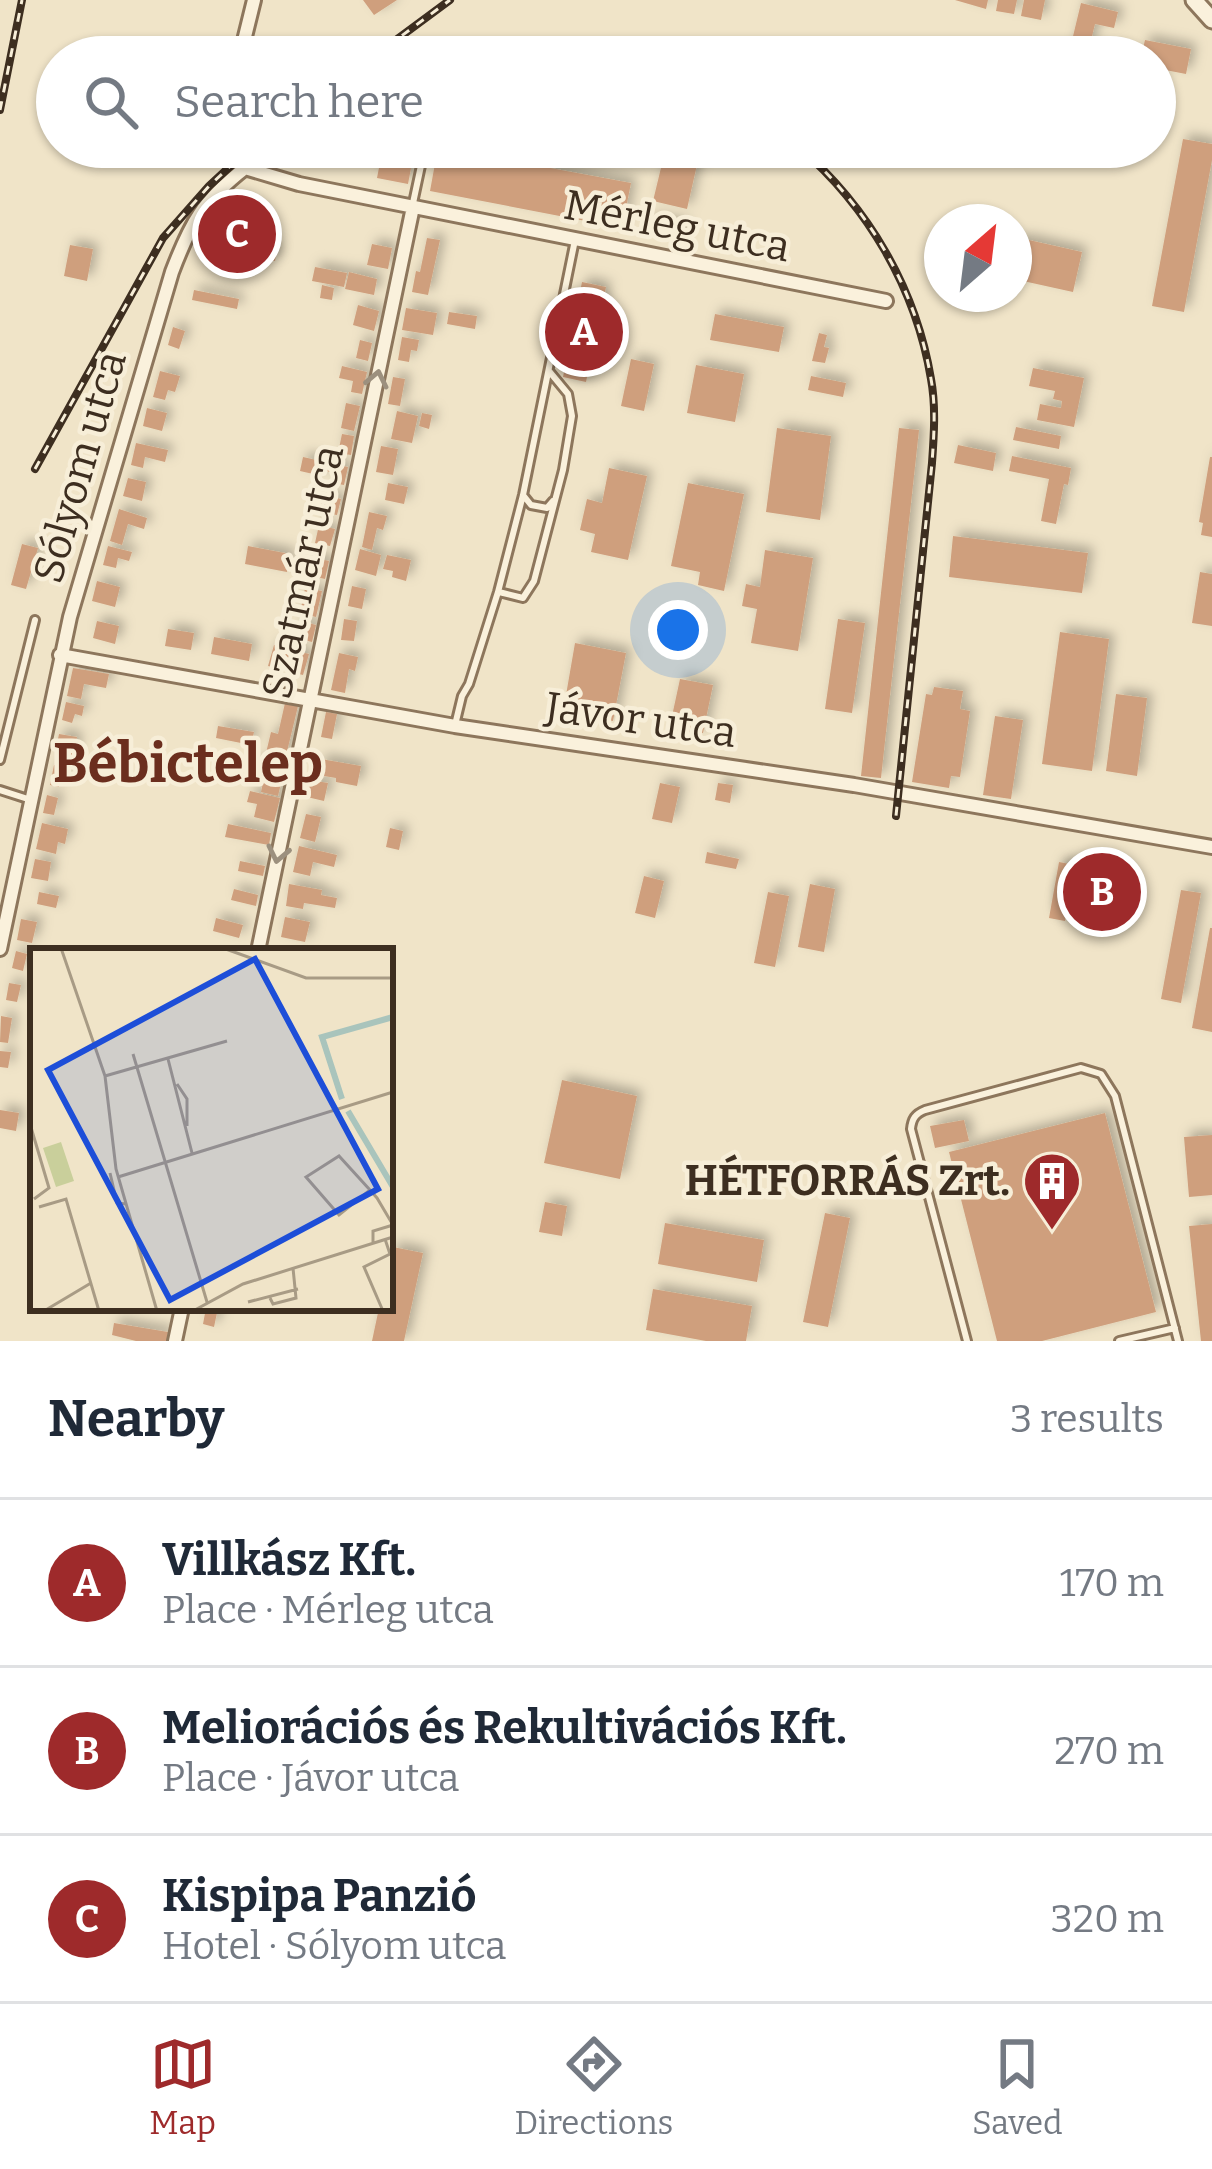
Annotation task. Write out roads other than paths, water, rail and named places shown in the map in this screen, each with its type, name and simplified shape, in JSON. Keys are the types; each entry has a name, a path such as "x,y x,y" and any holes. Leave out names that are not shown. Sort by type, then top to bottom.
{"street":[{"path":"245,36 254,0"},
{"path":"1194,0 1212,20"},
{"name":"Mérleg utca","path":"244,168 267,177 886,301"},
{"name":"Sólyom utca","path":"0,949 60,656 172,272 201,208 244,168"},
{"name":"Szatmár utca","path":"258,948 413,207"},
{"name":"Jávor utca","path":"60,656 1212,847"},
{"path":"176,1341 181,1311"}],"lane":[{"path":"413,207 421,168"},
{"path":"455,725 523,495 574,240"},
{"path":"498,592 523,598 534,580 556,498 572,416 568,394 549,371"},
{"path":"523,495 531,505 547,508 556,498"},
{"path":"0,760 35,620"},
{"path":"0,790 31,800"},
{"path":"968,1341 912,1121 925,1110 1081,1068 1101,1074 1115,1096 1178,1341"},
{"path":"1119,1341 1175,1328"}],"railway":[{"path":"0,110 22,0"},
{"path":"401,36 450,0"},
{"path":"35,469 163,238 228,168"},
{"path":"822,168 867,223 901,281 924,345 933,389 932,463 896,816"}],"place":[{"name":"Kispipa Panzió","path":"237,234"},
{"name":"Villkász Kft.","path":"584,332"},
{"name":"Meliorációs és Rekultivációs Kft.","path":"1102,892"},
{"name":"HÉTFORRÁS Zrt.","path":"1052,1232"}],"district":[{"name":"Bébictelep","path":"188,764"}]}
